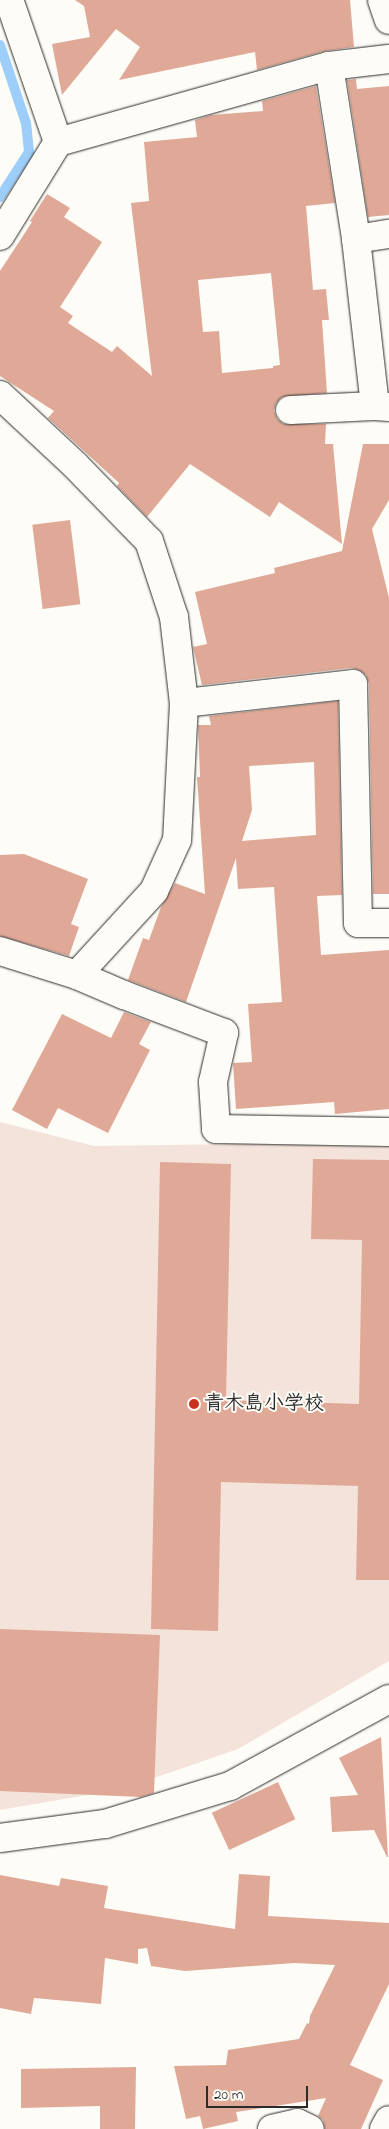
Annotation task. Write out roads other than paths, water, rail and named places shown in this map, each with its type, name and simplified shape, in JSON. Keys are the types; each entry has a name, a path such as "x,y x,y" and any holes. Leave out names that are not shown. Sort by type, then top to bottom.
{"street":[{"path":"9,0 58,142"},
{"path":"382,0 389,20"},
{"path":"0,236 58,142 329,66 389,59"},
{"path":"290,410 382,406 329,66"},
{"path":"356,239 389,234"},
{"path":"0,395 75,465 149,540 174,617 184,703 177,840 154,891 77,975"},
{"path":"184,703 354,684 358,923 389,923"},
{"path":"0,951 77,975 224,1033 213,1082 216,1129 389,1132"},
{"path":"0,1838 105,1824 230,1786 389,1699"},
{"path":"384,2129 389,2120"},
{"path":"272,2129 297,2122 310,2129"}],"waterway":[{"path":"0,45 26,123 29,152 0,197"}],"place":[{"name":"青木島小学校","path":"194,1404"}]}
